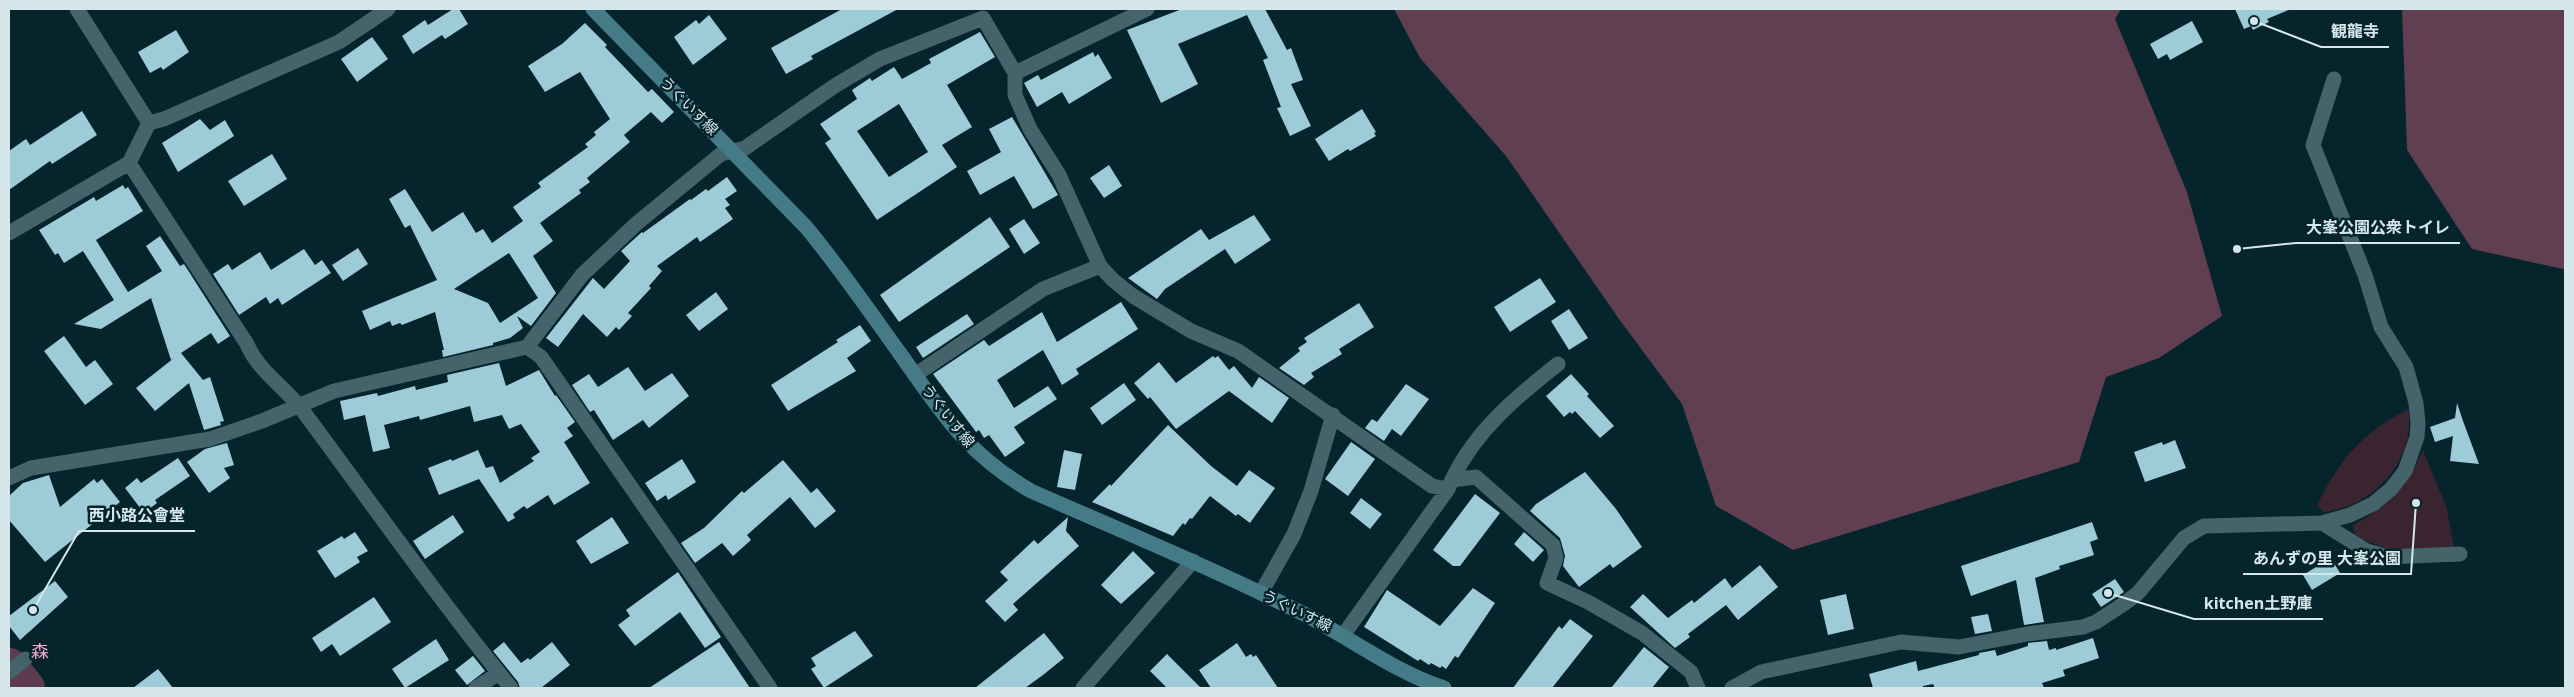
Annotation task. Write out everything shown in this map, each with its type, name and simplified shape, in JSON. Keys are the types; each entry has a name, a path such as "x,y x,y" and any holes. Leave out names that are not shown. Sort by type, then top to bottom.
{"street":[{"path":"78,9 149,123"},
{"path":"9,233 130,163 149,123 164,119 339,42 388,9"},
{"name":"うぐいす線","path":"593,9 788,207 835,262 945,418 973,449 1008,478 1031,491 1193,561 1261,593 1344,634 1390,662 1444,688"},
{"path":"1015,73 1147,9"},
{"path":"9,478 31,468 210,439 262,422 334,391 527,347 589,268 683,184 721,154 745,148 836,85 880,59 983,18 1015,73 1015,95 1030,129 1059,175 1100,266 1113,280 1134,296 1191,331 1238,351 1432,486 1450,485 1476,477 1553,545 1556,558 1547,583 1588,602 1642,633 1691,672 1698,688"},
{"path":"1732,688 1761,672 1901,642 1959,647 2027,634 2083,627 2096,622 2138,593 2184,538 2204,526 2322,523 2350,515 2373,504 2391,489 2405,471 2417,436 2416,403 2406,367 2381,327 2365,275 2313,144 2334,79"},
{"path":"130,163 247,344 253,360 268,371 298,406 393,536 512,688"},
{"path":"915,375 1044,289 1100,266"},
{"path":"527,347 541,357 770,688"},
{"path":"1344,634 1450,485 1462,458 1484,429 1532,384 1558,364"},
{"path":"1261,593 1294,534 1311,491 1332,415"},
{"path":"2322,523 2368,550 2387,557 2460,554"},
{"path":"1083,688 1193,561"},
{"path":"9,672 24,661"},
{"path":"476,688 499,673"}],"shaded area":[{"path":"1394,9 2121,9 2115,19 2187,192 2222,316 2159,358 2106,377 2079,462 1793,550 1716,506 1682,404 1619,319 1506,156 1420,58"},
{"path":"2402,9 2565,9 2565,272 2563,269 2472,249 2407,150"},
{"path":"2408,409 2409,428 2406,445 2388,477 2359,501 2342,508 2324,512 2317,505 2344,461 2377,428"},
{"path":"2423,450 2447,509 2454,548 2389,550 2355,536 2353,525 2376,511 2395,494 2417,463"}],"building":[{"path":"453,9 459,9 468,24 445,39 442,35 413,54 402,36 425,20 428,25"},
{"path":"842,9 898,9 811,56 813,59 786,74 771,48"},
{"path":"1182,9 1265,9 1287,50 1291,48 1303,80 1291,84 1311,126 1290,136 1277,108 1281,107 1263,60 1268,58 1247,15 1178,44 1198,84 1161,103 1127,30"},
{"path":"2235,9 2291,9 2267,19 2269,22 2253,30 2251,26 2244,29"},
{"path":"709,15 727,39 693,65 674,37 696,20 699,24"},
{"path":"2192,21 2203,42 2170,60 2167,54 2158,59 2150,44"},
{"path":"585,23 648,92 652,89 674,112 662,123 651,112 624,135 630,142 587,178 590,182 579,190 581,193 540,223 553,241 533,256 556,293 531,326 517,316 523,328 510,338 493,343 493,345 443,357 442,350 444,350 435,312 402,325 400,323 392,326 390,321 370,330 362,311 437,280 410,225 405,228 389,199 405,189 432,232 463,212 476,233 483,229 492,243 523,221 513,207 541,187 538,183 588,147 585,144 596,135 594,132 610,119 580,72 545,92 528,66 562,44","holes":["509,253 538,298 500,323 488,303 454,289"]},
{"path":"176,30 189,52 163,70 161,67 150,73 138,52"},
{"path":"980,32 995,57 947,85 972,127 942,145 957,167 877,220 825,143 831,139 820,124 857,99 852,90 870,78 872,81 894,67 902,79 931,63 929,59","holes":["899,104 928,152 889,177 857,131"]},
{"path":"372,37 388,59 357,82 341,59"},
{"path":"1093,52 1095,57 1098,54 1112,78 1069,104 1062,92 1037,107 1024,83 1038,75 1041,80"},
{"path":"1362,109 1376,132 1374,133 1376,136 1350,151 1348,149 1329,161 1315,139"},
{"path":"82,111 97,135 52,164 50,161 9,190 9,151 26,139 30,145"},
{"path":"1012,117 1058,195 1033,209 1014,176 980,195 967,171 1001,152 989,129"},
{"path":"200,119 210,130 225,120 234,136 178,172 162,143"},
{"path":"272,154 287,179 244,206 228,181"},
{"path":"1109,165 1122,186 1104,198 1090,178"},
{"path":"727,177 737,191 725,199 730,205 725,208 733,219 700,242 697,237 657,266 662,271 649,286 651,288 628,313 632,316 619,330 616,327 607,337 583,314 558,347 546,338 593,278 604,289 630,261 621,251 642,232 690,199 706,189 708,191"},
{"path":"123,185 125,189 128,187 143,211 96,240 128,292 162,271 146,246 160,236 180,266 184,264 230,336 218,344 211,333 181,353 203,380 210,377 224,421 220,422 221,425 204,430 189,383 155,411 136,388 174,358 171,360 151,298 101,329 74,324 114,300 83,251 64,263 58,253 55,255 39,230 94,197 96,201"},
{"path":"1254,215 1271,240 1235,264 1225,249 1165,289 1157,299 1128,278 1201,229 1209,240"},
{"path":"990,217 1010,247 899,322 880,295"},
{"path":"1024,219 1040,243 1024,254 1009,229"},
{"path":"358,248 368,264 343,281 332,265"},
{"path":"304,249 315,265 322,260 331,273 282,305 278,298 270,304 266,297 239,315 213,274 228,264 232,270 260,252 271,270"},
{"path":"1540,278 1556,302 1510,332 1494,307"},
{"path":"716,292 728,309 699,331 686,315"},
{"path":"1121,302 1138,329 1076,369 1079,374 1062,385 1043,350 997,380 1014,408 1048,386 1057,399 1014,427 1025,443 1005,457 989,435 984,438 979,430 976,432 933,374 984,340 989,346 1042,312 1057,342"},
{"path":"1359,303 1374,327 1339,349 1342,354 1311,373 1314,377 1304,385 1279,368 1300,351 1298,348 1307,342 1304,338"},
{"path":"1569,309 1588,338 1569,350 1551,321"},
{"path":"967,314 974,324 923,358 916,347"},
{"path":"860,325 871,341 847,358 856,371 788,411 771,385 838,342 836,340"},
{"path":"64,336 86,367 95,360 113,384 85,405 44,351"},
{"path":"1213,356 1215,358 1218,356 1229,370 1234,366 1252,388 1259,377 1289,398 1272,423 1229,391 1176,429 1150,397 1148,399 1134,383 1159,362 1176,383"},
{"path":"499,363 506,386 539,370 555,396 575,422 567,428 573,436 564,442 590,483 554,505 548,495 527,509 524,506 513,514 515,518 508,522 479,479 439,495 428,468 451,459 452,461 478,450 486,468 493,466 500,483 534,461 531,458 540,452 521,424 509,429 502,415 474,422 470,406 420,420 419,416 384,425 390,448 373,452 365,415 344,420 340,401 377,393 378,396 415,386 416,390 448,382 447,375"},
{"path":"628,367 645,391 672,373 689,396 649,428 643,420 613,440 594,410 590,412 572,385 589,374 598,387"},
{"path":"1571,374 1589,394 1587,396 1614,426 1600,438 1575,411 1572,414 1570,412 1564,417 1546,396"},
{"path":"1124,383 1136,400 1102,425 1090,408"},
{"path":"1406,384 1429,399 1401,436 1392,429 1384,441 1365,428 1372,419 1377,422"},
{"path":"2457,403 2479,464 2450,461 2453,436 2435,442 2430,427 2455,418"},
{"path":"1168,425 1211,466 1237,486 1249,470 1275,488 1250,523 1238,514 1236,516 1210,496 1192,519 1190,518 1185,525 1183,523 1173,536 1092,502 1110,484 1111,486"},
{"path":"2175,440 2186,468 2145,482 2134,452 2162,442 2163,445"},
{"path":"1351,442 1375,459 1348,496 1325,479"},
{"path":"227,443 234,465 224,468 230,478 209,493 187,462 205,449"},
{"path":"1064,450 1082,454 1075,490 1057,487"},
{"path":"178,458 190,476 155,500 157,503 144,513 125,488 137,478 141,483"},
{"path":"682,459 696,482 668,500 666,495 657,501 645,483"},
{"path":"783,460 811,493 817,488 836,511 815,528 790,497 747,535 751,540 733,556 722,543 695,563 681,543 704,528 742,491 744,493"},
{"path":"1585,472 1616,509 1642,547 1613,568 1610,564 1579,587 1563,566 1565,556 1560,538 1530,511 1536,504"},
{"path":"49,475 60,507 94,479 97,483 102,479 120,502 45,562 9,520 9,496 23,483"},
{"path":"1475,494 1500,513 1460,566 1453,566 1433,550"},
{"path":"1361,498 1382,514 1370,529 1350,513"},
{"path":"453,515 464,532 425,559 413,541"},
{"path":"612,517 629,543 591,564 576,541"},
{"path":"1068,517 1066,531 1079,546 1013,604 1018,610 1005,622 985,601 1008,580 1000,572 1034,540 1038,544"},
{"path":"2092,522 2098,539 2090,542 2094,555 2059,566 2060,569 2035,578 2044,622 2024,625 2016,580 1971,596 1961,566"},
{"path":"355,532 368,551 357,557 360,562 335,578 317,551 342,536 344,539"},
{"path":"1524,532 1544,550 1533,562 1514,544"},
{"path":"1133,551 1155,573 1121,604 1101,585"},
{"path":"2331,558 2340,573 2312,590 2303,575"},
{"path":"1760,565 1778,587 1738,620 1726,605 1688,634 1690,637 1675,648 1630,607 1643,594 1668,618 1692,600 1694,603 1725,578 1732,588"},
{"path":"678,572 721,637 705,648 680,612 635,646 618,625 630,616 626,610"},
{"path":"2115,579 2124,592 2101,607 2092,594"},
{"path":"55,581 68,597 20,640 9,626 9,616"},
{"path":"1473,588 1495,603 1458,658 1455,656 1446,669 1431,663 1429,665 1420,659 1418,661 1364,627 1387,590 1440,626"},
{"path":"1846,594 1854,629 1828,635 1820,600"},
{"path":"374,597 391,622 340,656 332,644 321,652 312,638"},
{"path":"1988,614 1992,631 1975,634 1971,617"},
{"path":"1570,619 1593,636 1552,688 1513,688 1559,626 1562,629"},
{"path":"855,631 873,656 824,688 811,669 816,666 811,658"},
{"path":"1044,633 1064,658 1043,675 1025,688 975,688"},
{"path":"2093,638 2099,658 2063,670 2065,676 2042,683 2044,688 1935,688 1933,684 1923,686 1923,688 1873,688 1869,674 1916,661 1918,671 1979,655 1979,653 1995,650 1997,656 2028,646 2028,643 2047,641 2049,650 2056,648 2056,650"},
{"path":"436,639 449,660 405,688 392,669"},
{"path":"504,642 521,663 528,658 530,660 552,642 570,665 541,688 520,688 518,682 493,651"},
{"path":"719,642 750,688 649,688"},
{"path":"1237,643 1246,657 1251,654 1253,657 1256,655 1278,688 1211,688 1199,670"},
{"path":"1644,647 1669,667 1652,688 1611,688"},
{"path":"1167,654 1201,688 1167,688 1150,671"},
{"path":"473,656 485,671 467,685 455,670"},
{"path":"158,669 173,688 133,688"}],"waterway":[{"path":"9,667 26,688"}],"place":[{"name":"観龍寺","path":"2254,21"},
{"name":"大峯公園公衆トイレ","path":"2237,249"},
{"name":"あんずの里 大峯公園","path":"2416,503"},
{"name":"kitchen土野庫","path":"2108,593"},
{"name":"西小路公會堂","path":"33,610"}],"district":[{"name":"森","path":"40,652"}]}
